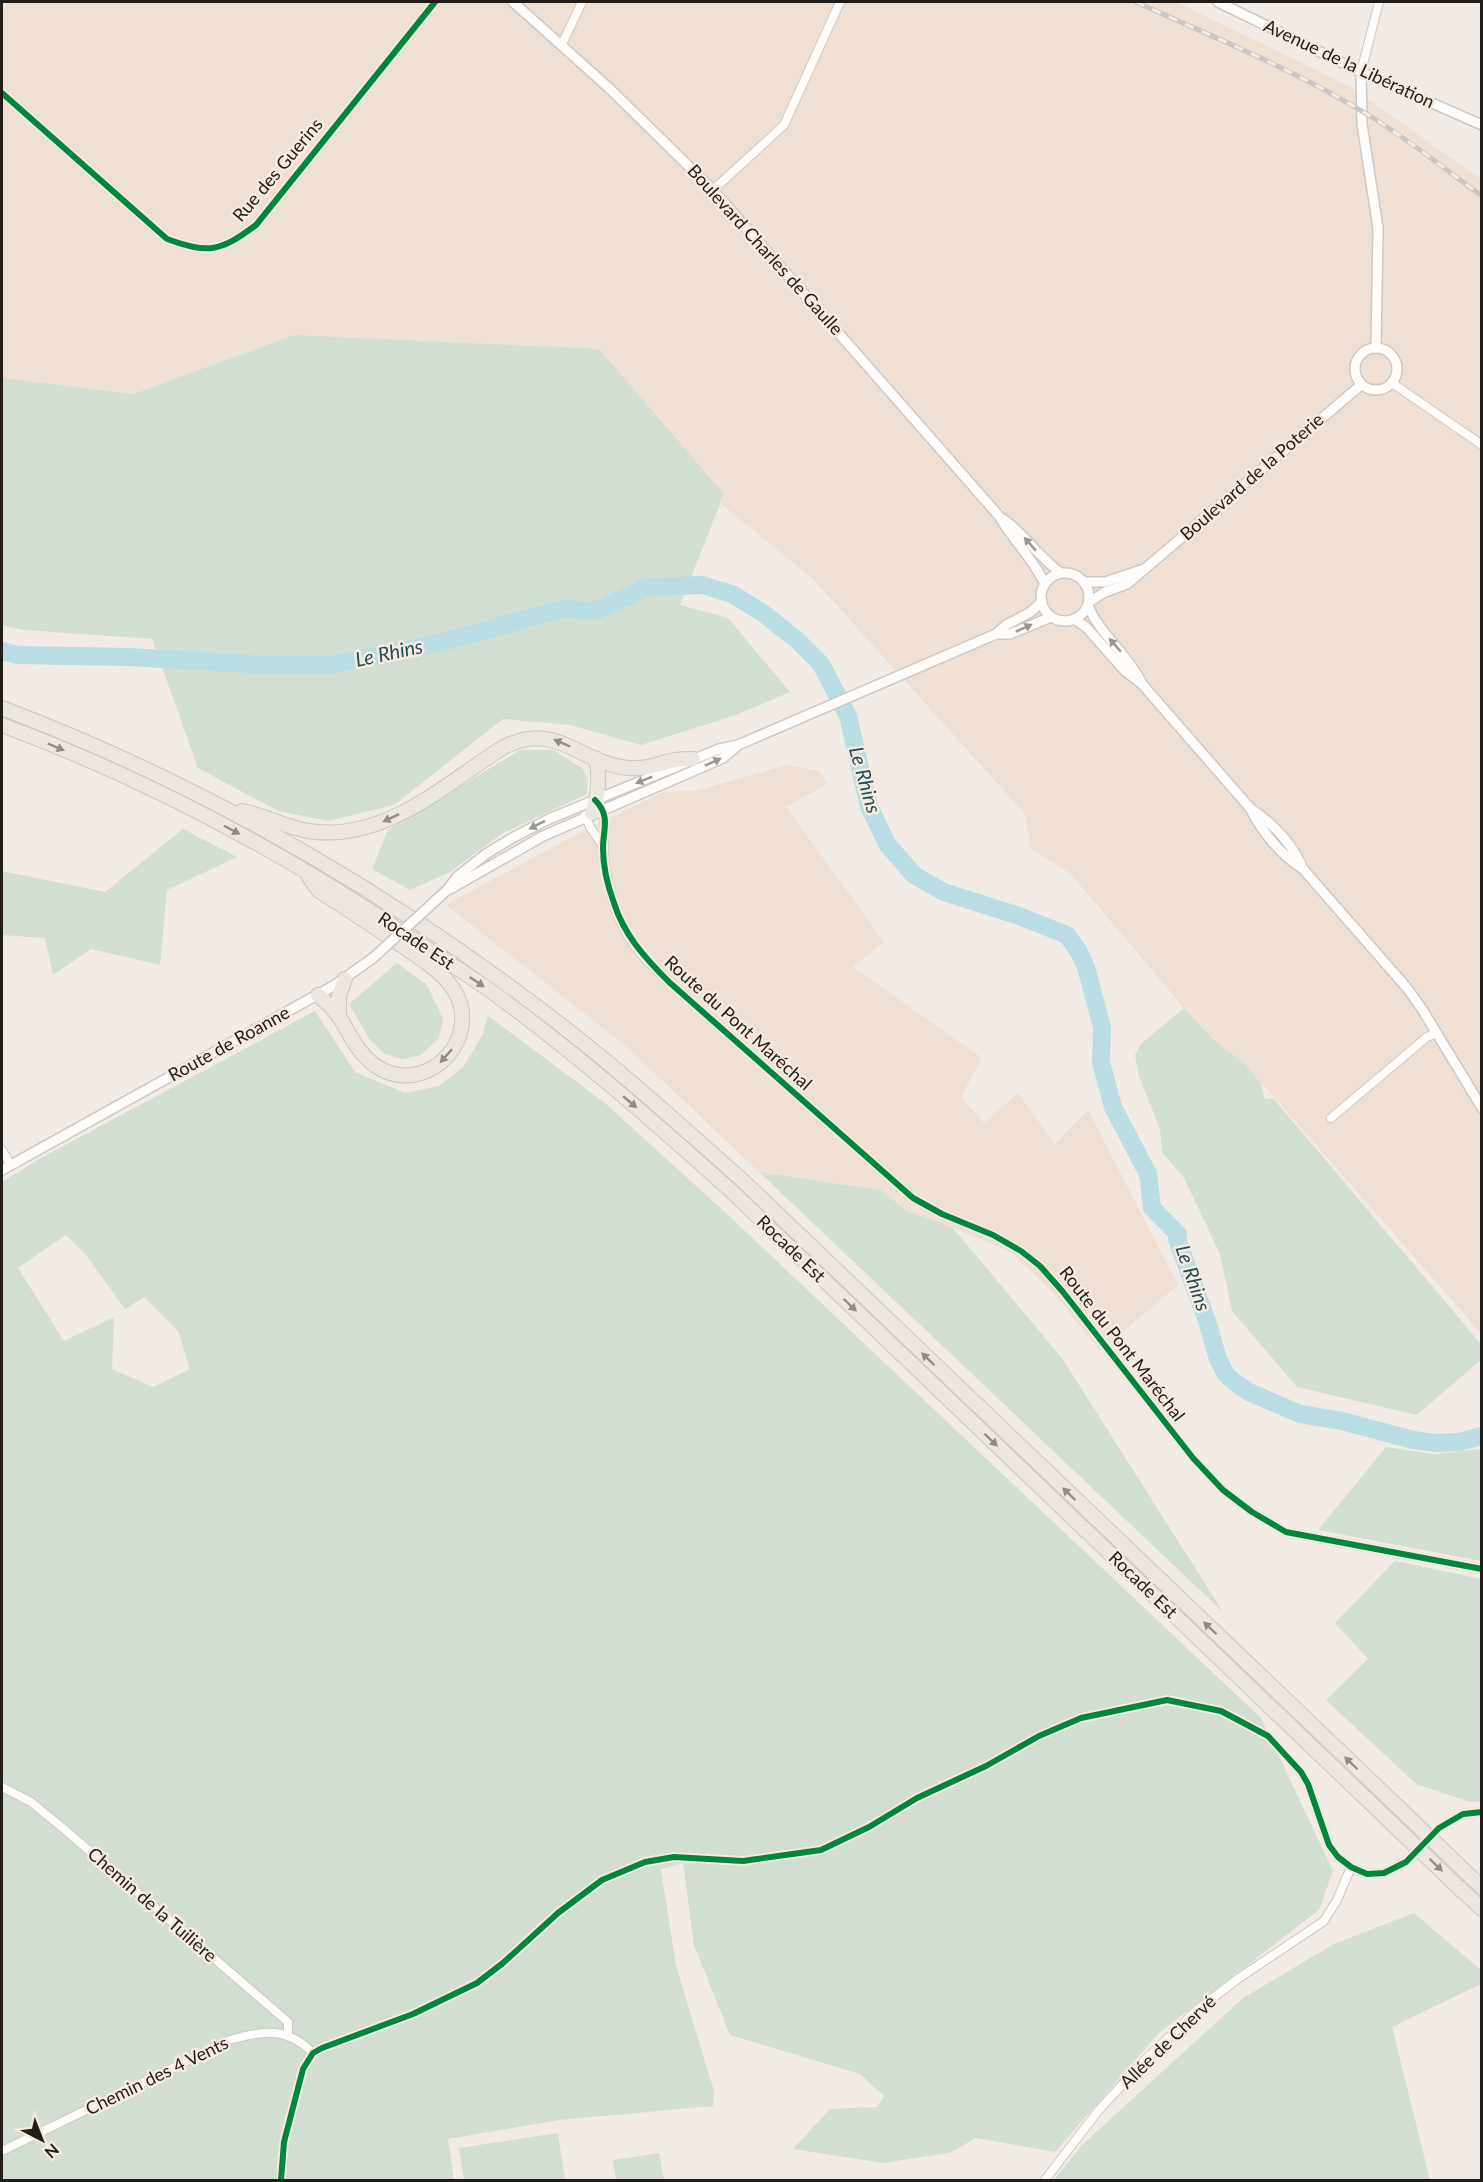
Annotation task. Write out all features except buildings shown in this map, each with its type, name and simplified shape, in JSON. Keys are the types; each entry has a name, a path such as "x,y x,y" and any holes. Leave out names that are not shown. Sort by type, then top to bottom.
{"highway":[{"name":"Rocade Est","path":"2,708 110,753 231,812 301,850 400,911 589,1048 658,1105 741,1179 1482,1887"},
{"name":"Rocade Est","path":"2,725 104,768 186,807 304,870 388,922 494,993 579,1058 729,1189 1482,1909"},
{"path":"231,812 244,811 310,831 352,831 371,826 409,808 513,742 533,737 551,738 609,764 631,768 651,767 676,759 693,759"},
{"path":"593,808 598,769 595,758"},
{"path":"304,870 319,891 444,977 459,1001 462,1014 459,1040 444,1060 434,1067 407,1076 381,1069 369,1062 354,1043 339,1016 318,994"},
{"path":"339,1016 339,996 345,979"}],"street":[{"name":"Rue des Guerins","path":"2,93 167,239 194,248 219,248 238,239 256,225 435,2"},
{"name":"Boulevard Charles de Gaulle","path":"513,2 640,117 713,190 999,516 1010,535 1036,566 1045,584"},
{"path":"562,45 582,2"},
{"path":"713,190 784,125 840,2"},
{"name":"Avenue de la Libération","path":"1218,2 1361,72 1482,125"},
{"path":"1376,348 1378,228 1362,124 1361,72 1379,2"},
{"path":"1376,348 1383,349 1394,357 1397,370 1392,383 1387,388 1373,391 1361,385 1354,372 1358,358 1365,351 1376,348"},
{"path":"1392,383 1482,445"},
{"name":"Boulevard de la Poterie","path":"1088,604 1105,592 1127,584 1361,385"},
{"name":"Boulevard Charles de Gaulle","path":"999,516 1017,528 1044,560 1061,573"},
{"name":"Boulevard de la Poterie","path":"1084,582 1105,582 1143,569"},
{"path":"1061,573 1075,575 1084,582 1089,591 1088,604 1084,612 1074,619 1065,621 1051,616 1042,602 1041,594 1045,584 1061,573"},
{"path":"447,890 593,808 693,759 718,748 738,745 996,634 1042,602"},
{"path":"1088,604 1096,623 1133,665 1142,684"},
{"path":"996,634 1010,634 1051,616"},
{"path":"1074,619 1086,627 1125,671 1142,684 1250,808 1259,825 1274,843 1290,861 1303,869 1407,988 1482,1108"},
{"path":"447,890 458,876 486,854 549,819 593,808 723,758 738,745"},
{"name":"Route du Pont Maréchal","path":"593,808 613,901 622,924 640,954 913,1198 942,1214 993,1235 1021,1251 1040,1266 1064,1292 1193,1458 1223,1490 1252,1512 1286,1532 1482,1569"},
{"name":"Route du Pont Maréchal","path":"593,808 606,835 603,846"},
{"name":"Route de Roanne","path":"6,1167 345,979 373,958 447,890"},
{"path":"1331,1118 1427,1037 1436,1033"},
{"path":"2,1150 6,1167"},
{"path":"281,2181 284,2142 303,2069 313,2053 413,2014 477,1983 503,1963 558,1913 602,1880 645,1862 674,1857 743,1862 821,1850 869,1827 917,1798 986,1766 1039,1736 1081,1718 1167,1700 1221,1711 1268,1736 1301,1772 1308,1784 1329,1845 1338,1857 1351,1867 1367,1874 1384,1873 1406,1862 1439,1828 1463,1814 1482,1812"},
{"name":"Chemin de la Tuilière","path":"2,1787 31,1802 64,1829 288,2022 288,2035"},
{"name":"Allée de Chervé","path":"1045,2181 1098,2111 1144,2061 1197,2010 1257,1965 1324,1921 1337,1900 1351,1867"},
{"name":"Chemin des 4 Vents","path":"2,2151 230,2040 264,2031 288,2035"},
{"path":"288,2035 301,2041 313,2053"}],"shaded area":[{"path":"2,2 1176,2 1349,86 1481,179 1481,1333 1245,1064 1214,1040 1184,1008 1070,873 1031,849 1025,814 814,580 721,504 724,494 294,335 133,394 2,378"},
{"path":"294,335 599,349 724,494 680,605 728,618 790,692 736,715 641,745 570,725 503,719 394,805 328,821 278,811 198,768 152,639 23,630 2,625 2,378 133,394"},
{"path":"520,750 553,750 582,768 588,779 587,794 503,833 450,872 410,890 372,869 388,830"},
{"path":"788,765 819,771 827,784 786,807 884,942 853,967 982,1058 961,1097 984,1123 1018,1093 1055,1144 1088,1110 1178,1285 1100,1351 1054,1294 1011,1252 907,1211 881,1190 759,1172 626,1046 446,905 574,836 663,792 695,791"},
{"path":"183,829 237,857 167,890 160,965 91,949 53,975 45,938 2,935 2,871 105,892"},
{"path":"397,963 427,985 443,1019 439,1038 421,1055 402,1059 385,1054 370,1040 349,1004"},
{"path":"1184,1008 1214,1040 1245,1064 1261,1083 1265,1099 1273,1098 1481,1344 1481,1360 1417,1415 1297,1387 1232,1311 1220,1254 1184,1178 1162,1152 1160,1129 1139,1076 1135,1055 1141,1044"},
{"path":"315,1011 355,1072 405,1093 439,1086 463,1067 482,1036 488,1016 605,1103 728,1215 1261,1718 1333,1871 1319,1910 1159,2033 1055,2152 976,2138 949,2153 883,2163 793,2149 830,2109 877,2107 884,2096 860,2074 730,2035 694,1945 683,1863 661,1869 676,1966 714,2091 713,2106 560,2120 448,2139 454,2180 2,2180 2,1182 41,1158","holes":["66,1235 86,1255 125,1309 144,1297 178,1331 190,1369 153,1387 112,1369 114,1317 64,1341 18,1268"]},
{"path":"759,1172 881,1190 907,1211 952,1227 1062,1358 1223,1612"},
{"path":"1386,1447 1433,1454 1481,1449 1481,1561 1318,1530"},
{"path":"1395,1561 1481,1579 1481,1802 1467,1801 1416,1784 1326,1700 1368,1659 1335,1623"},
{"path":"1414,1913 1481,1970 1481,1984 1392,2027 1430,2180 1054,2180 1081,2146 1243,1998 1334,1944"},
{"path":"558,2133 565,2180 464,2180 459,2148"},
{"path":"659,2153 664,2180 616,2180 613,2160"}],"waterway":[{"name":"Le Rhins","path":"2,651 17,655 128,657 267,665 331,665 443,642 562,609 595,611 648,587 702,585 732,594 763,613 797,640 821,664 848,716 869,806 887,844 914,875 944,892 1019,916 1067,935 1079,952 1086,967 1102,1027 1101,1062 1113,1107 1148,1174 1152,1208 1178,1234 1177,1239 1207,1321 1218,1359 1225,1373 1249,1392 1300,1414 1342,1421 1413,1440 1436,1443 1459,1442 1482,1436"}],"railway":[{"path":"1136,2 1255,55 1342,99 1399,135 1482,196"}],"cycle path":[{"path":"2,93 167,239 194,247 214,248 233,241 256,225 435,2"},
{"path":"595,800 605,817 603,855 606,876 618,915 629,936 652,964 669,982 913,1198 942,1214 993,1235 1021,1251 1040,1266 1193,1458 1223,1490 1252,1512 1286,1532 1482,1569"},
{"path":"281,2180 284,2142 303,2069 313,2053 413,2014 477,1983 503,1963 558,1913 602,1880 645,1862 674,1857 743,1861 821,1850 869,1827 917,1798 986,1766 1039,1736 1081,1718 1167,1700 1221,1711 1268,1736 1301,1772 1308,1784 1329,1845 1338,1857 1351,1867 1367,1874 1384,1873 1406,1862 1439,1828 1463,1814 1482,1812"}]}
